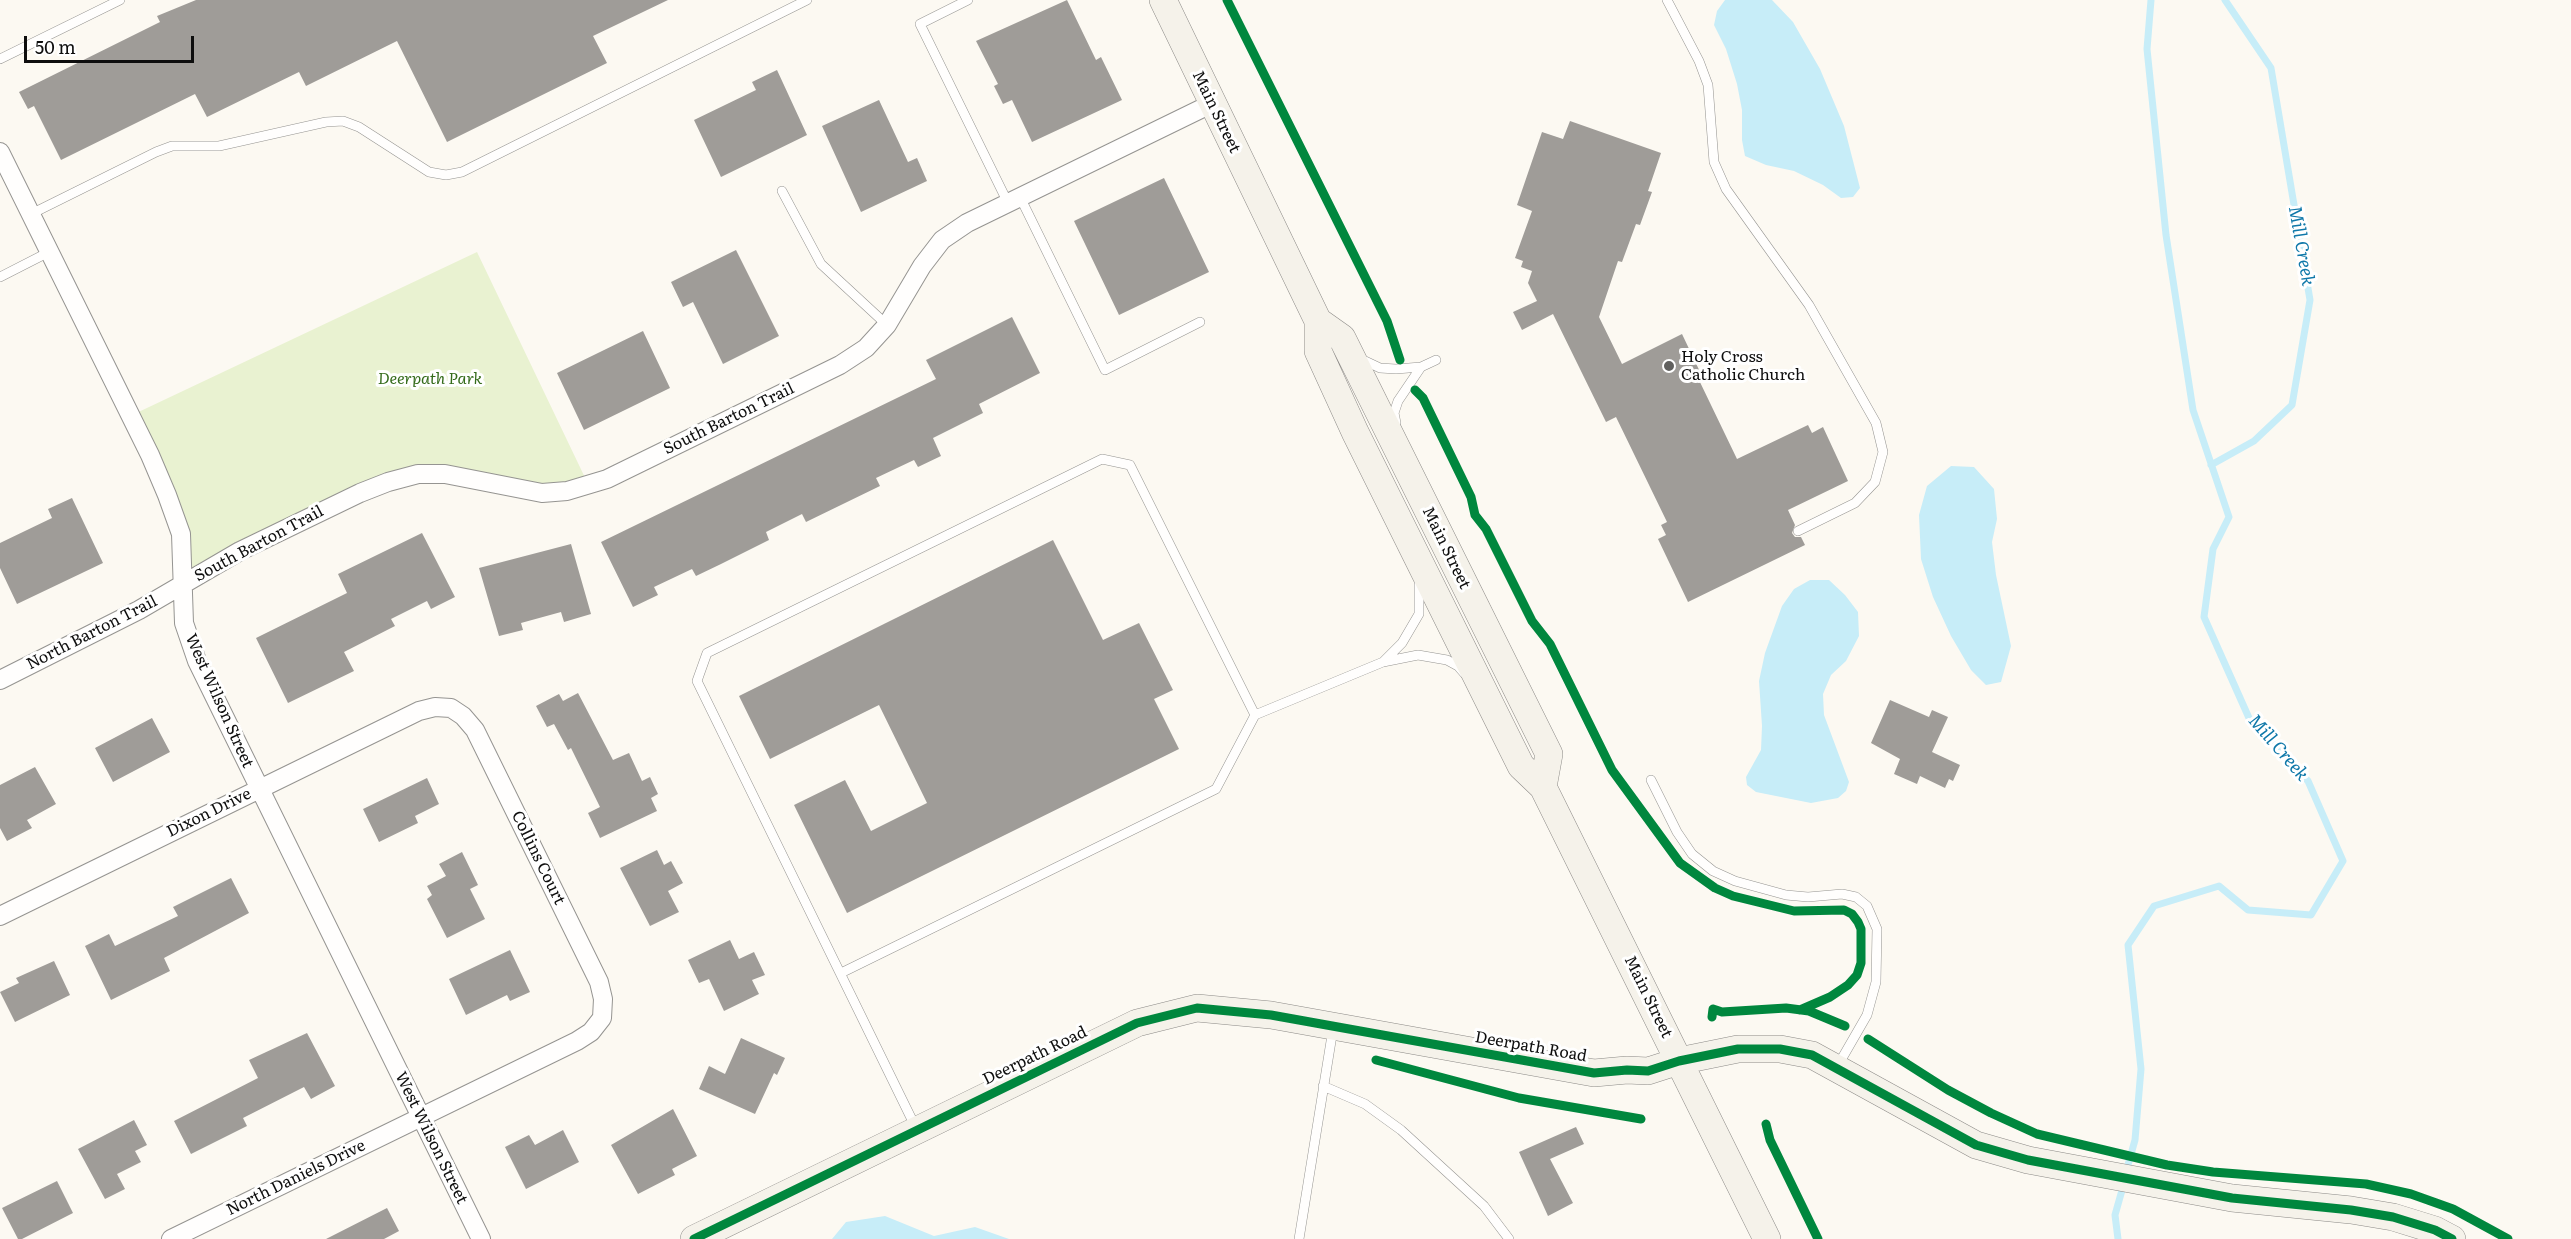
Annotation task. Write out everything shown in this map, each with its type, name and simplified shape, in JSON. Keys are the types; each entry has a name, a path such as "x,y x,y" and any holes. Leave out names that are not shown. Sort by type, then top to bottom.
{"main road":[{"name":"Main Street","path":"1163,0 1211,104 1318,321 1318,351 1414,550 1521,766 1543,787 1767,1239"},
{"name":"Main Street","path":"1318,321 1342,338 1549,754 1543,787"},
{"name":"Deerpath Road","path":"694,1239 1137,1023 1197,1008 1271,1015 1594,1073 1648,1071 1679,1061 1738,1049 1779,1049 1812,1054 1918,1115 1976,1145 2028,1160 2177,1189 2232,1198 2351,1210 2393,1217 2435,1230 2452,1239"}],"street":[{"name":"South Barton Trail","path":"184,584 240,551 360,493 418,474 446,474 542,493 589,486 840,365 866,348 887,325 922,266 942,240 967,223 1211,104"},
{"name":"West Wilson Street","path":"0,152 150,455 166,495 181,534 184,624 197,662 481,1239"},
{"name":"North Barton Trail","path":"0,680 139,610 184,584"},
{"name":"Collins Court","path":"418,711 435,707 451,708 463,716 474,730 599,982 603,999 602,1018 591,1032 577,1041"},
{"name":"Dixon Drive","path":"0,916 418,711"},
{"name":"North Daniels Drive","path":"171,1239 577,1041"}],"lane":[{"path":"0,59 120,0"},
{"path":"31,214 172,146 219,146 326,122 343,121 359,127 429,172 446,175 462,172 807,0"},
{"path":"968,0 920,24 1105,370 1200,322"},
{"path":"1667,0 1699,61 1708,85 1714,162 1726,189 1809,304 1876,423 1883,452 1875,482 1855,503 1798,531"},
{"path":"782,190 821,264 887,325"},
{"path":"0,277 49,252"},
{"path":"1348,351 1380,368 1421,368"},
{"path":"1403,460 1394,413 1405,388 1421,368 1436,360"},
{"path":"917,1130 698,681 707,653 1102,459 1130,465 1256,715"},
{"path":"1383,662 1402,643 1419,614 1420,592 1414,550"},
{"path":"841,973 1216,789 1256,715 1383,662 1418,655 1447,660 1458,666 1488,701"},
{"path":"1651,780 1677,832 1692,854 1713,872 1735,881 1786,895 1808,897 1842,894 1856,897 1867,906 1877,929 1876,982 1867,1015 1837,1067"},
{"path":"1299,1239 1333,1026"},
{"path":"1323,1086 1365,1104 1401,1130 1484,1206 1509,1239"}],"green space":[{"name":"Deerpath Park","path":"477,252 589,486 567,491 418,474 184,584 181,534 130,416"}],"water":[{"path":"1725,0 1772,0 1793,22 1820,69 1844,126 1860,188 1853,197 1841,198 1823,185 1794,171 1766,165 1745,156 1742,140 1742,110 1737,84 1726,49 1714,25 1717,11"},
{"path":"1951,466 1974,467 1994,489 1997,519 1992,542 1996,575 2011,646 2001,682 1986,685 1971,670 1951,636 1933,597 1921,559 1919,515 1927,486"},
{"path":"1810,580 1829,580 1845,595 1858,612 1859,636 1846,661 1831,675 1823,694 1824,715 1849,782 1846,791 1838,798 1811,803 1756,792 1747,785 1746,777 1761,750 1759,681 1765,653 1782,606 1794,589"},
{"path":"885,1216 934,1236 975,1227 1009,1239 832,1239 846,1222"}],"building":[{"path":"196,0 668,0 593,36 607,63 447,142 397,41 306,86 299,72 207,117 195,94 61,160 34,106 28,109 19,92 160,22 157,16"},
{"path":"1067,0 1096,60 1101,57 1122,100 1032,142 1012,100 1003,104 994,86 998,84 976,41"},
{"path":"777,70 807,135 721,177 694,120 756,90 752,82"},
{"path":"879,100 908,162 917,158 927,181 861,212 822,126"},
{"name":"Holy Cross Catholic Church","path":"1570,121 1661,153 1648,191 1652,192 1640,225 1636,224 1622,262 1618,261 1599,317 1622,364 1682,334 1702,376 1698,378 1737,459 1808,425 1812,433 1823,427 1848,481 1788,510 1795,525 1792,533 1795,537 1801,537 1805,545 1688,602 1658,539 1666,535 1661,525 1667,522 1616,417 1606,422 1553,314 1522,330 1513,312 1537,301 1528,283 1532,271 1521,267 1523,261 1515,258 1532,211 1517,205 1542,132 1563,139"},
{"path":"1164,178 1209,272 1119,315 1074,221"},
{"path":"736,250 779,336 723,364 693,302 683,307 671,282"},
{"path":"1012,317 1040,373 979,404 983,413 933,438 941,456 918,467 914,460 876,478 880,486 806,522 802,514 766,532 769,540 721,564 696,576 692,569 654,587 658,595 633,607 601,542 936,379 926,360"},
{"path":"643,331 670,388 584,430 557,373"},
{"path":"72,498 103,563 17,604 0,568 0,543 52,518 48,509"},
{"path":"422,533 455,597 431,609 427,601 391,619 395,626 344,652 354,671 288,703 256,638 347,593 338,574"},
{"path":"1053,540 1103,640 1139,623 1173,690 1154,699 1179,749 847,913 794,805 845,780 871,831 927,803 879,705 770,759 739,696"},
{"path":"571,544 591,614 564,622 561,612 521,623 523,630 499,636 479,568"},
{"path":"578,693 613,760 629,753 642,781 650,777 658,794 651,798 657,811 600,838 588,813 600,807 571,748 568,750 554,724 547,727 536,706 559,694 563,701"},
{"path":"1890,700 1929,717 1932,710 1948,717 1932,752 1960,765 1953,781 1949,779 1945,788 1920,776 1917,784 1894,774 1900,759 1871,743"},
{"path":"152,718 170,752 113,782 95,748"},
{"path":"35,767 56,804 27,820 32,828 7,841 0,828 0,785"},
{"path":"427,778 439,804 415,816 418,823 379,842 363,809"},
{"path":"657,850 664,865 671,861 683,883 668,891 679,912 650,926 620,868"},
{"path":"462,852 478,885 470,889 485,919 447,938 427,899 432,895 427,886 446,876 439,864"},
{"path":"231,878 249,913 164,958 170,971 111,1000 85,946 109,934 115,946 178,916 173,907"},
{"path":"730,940 739,959 754,952 765,975 752,980 759,994 724,1011 709,979 699,983 688,960"},
{"path":"510,950 530,992 510,1001 507,995 466,1015 449,979"},
{"path":"54,961 70,995 15,1022 0,992 19,983 16,978"},
{"path":"307,1033 335,1086 311,1099 304,1087 243,1118 247,1126 191,1154 174,1121 258,1078 249,1060"},
{"path":"741,1038 785,1058 777,1075 774,1073 755,1114 699,1089 709,1066 725,1074"},
{"path":"673,1109 697,1156 672,1169 675,1175 638,1194 611,1145"},
{"path":"134,1120 147,1145 135,1151 141,1162 117,1174 125,1189 105,1199 78,1149"},
{"path":"1576,1127 1584,1144 1550,1159 1573,1203 1548,1216 1519,1152"},
{"path":"563,1130 579,1162 526,1189 505,1147 529,1135 535,1145"},
{"path":"57,1181 73,1213 18,1239 2,1208"},
{"path":"387,1208 399,1231 384,1239 326,1239"}],"waterway":[{"name":"Mill Creek","path":"2126,1172 2135,1140 2141,1069 2128,945 2154,906 2219,886 2248,910 2311,915 2343,861 2308,781 2249,718 2204,617 2213,549 2229,517 2193,410 2166,235 2147,49 2151,0"},
{"name":"Mill Creek","path":"2211,465 2254,441 2292,405 2310,300 2271,68 2225,0"},
{"name":"Mill Creek","path":"2118,1239 2115,1215 2124,1183"}],"cycle path":[{"path":"1227,0 1387,321 1400,360"},
{"path":"1415,390 1423,398 1471,497 1475,515 1486,529 1532,621 1550,644 1612,770 1680,863 1715,888 1733,896 1794,911 1844,910 1852,914 1858,922 1861,929 1861,963 1857,975 1848,985 1830,997 1800,1010"},
{"path":"694,1239 1137,1023 1197,1008 1271,1015 1594,1073 1648,1071 1679,1061 1738,1049 1780,1049 1812,1055 1976,1145 2028,1160 2232,1198 2351,1210 2393,1217 2435,1230 2452,1239"},
{"path":"1712,1017 1713,1009 1722,1012 1786,1008 1809,1011 1845,1026"},
{"path":"1868,1039 1948,1090 2037,1134 2167,1165 2213,1172 2366,1184 2411,1194 2453,1209 2508,1239"},
{"path":"1376,1060 1519,1098 1641,1119"},
{"path":"1766,1124 1770,1140 1818,1239"}],"place":[{"name":"Holy Cross Catholic Church","path":"1669,366"}]}
